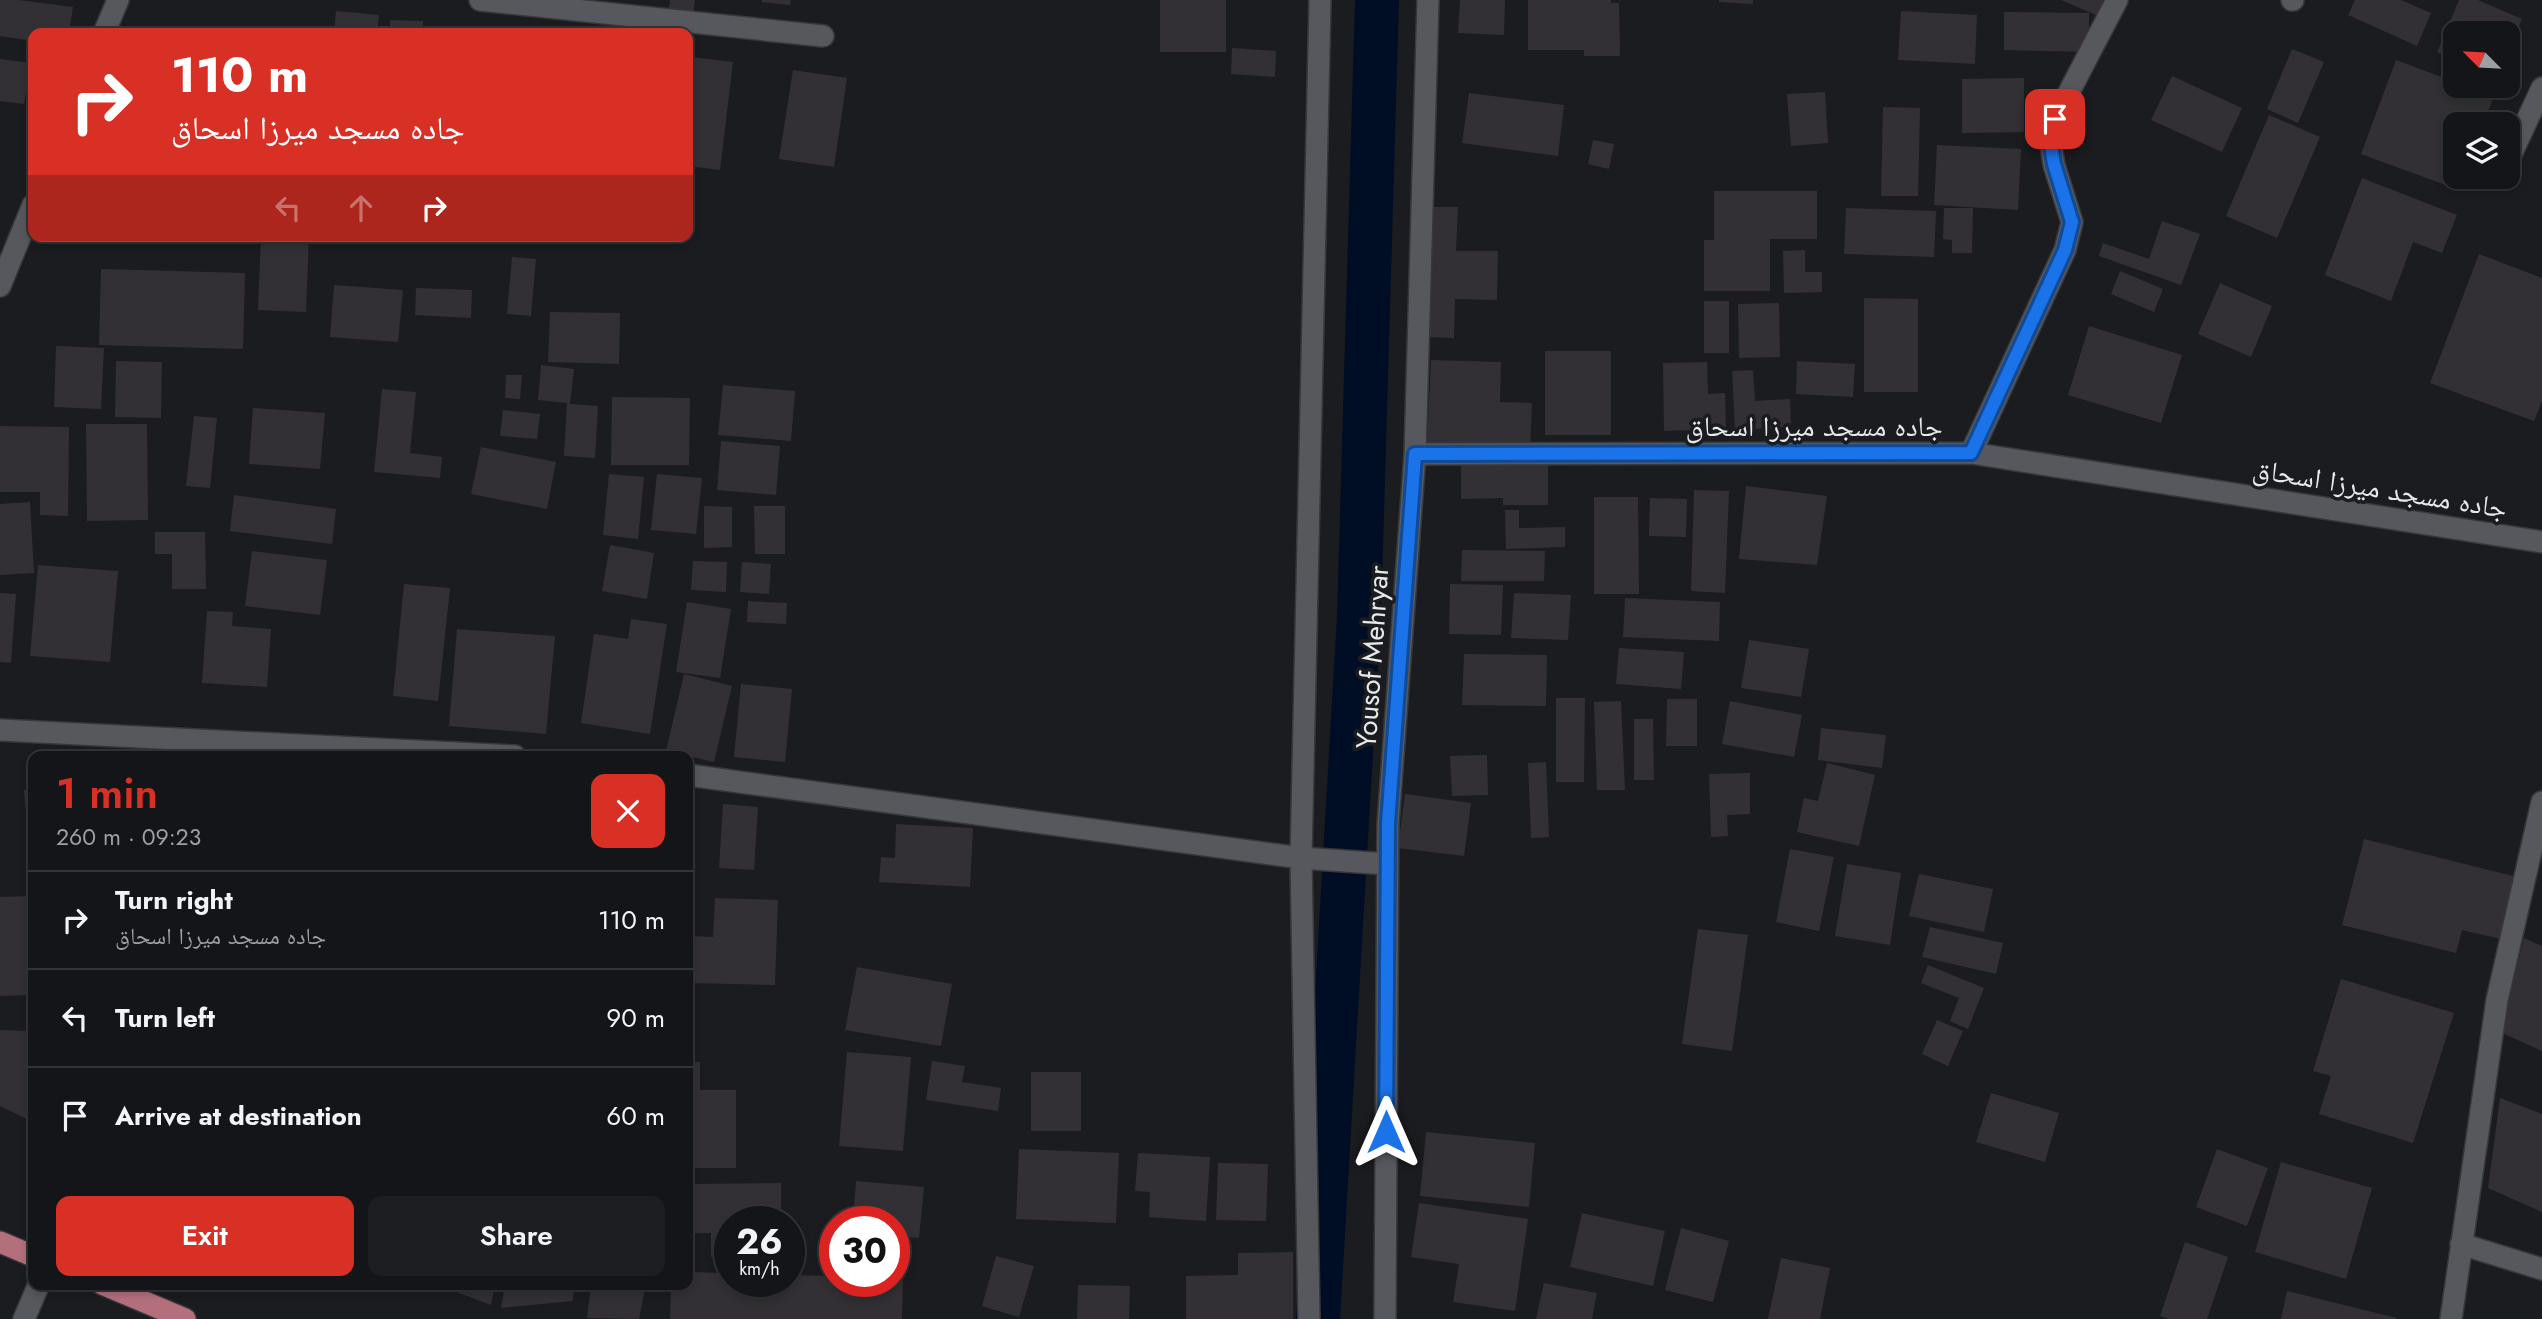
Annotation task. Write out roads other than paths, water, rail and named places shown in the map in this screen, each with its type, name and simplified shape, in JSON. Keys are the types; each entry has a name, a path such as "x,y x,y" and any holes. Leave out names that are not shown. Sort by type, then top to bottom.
{"main road":[{"path":"0,1242 28,1254"},
{"path":"116,1290 185,1319"}],"street":[{"path":"106,28 118,0"},
{"path":"480,0 823,36"},
{"path":"1309,1319 1308,858 1320,0"},
{"name":"Yousof Mehryar","path":"1385,1319 1380,864 1388,824 1415,454 1428,0"},
{"path":"1971,453 2065,250 2072,222 2051,145 2055,119 2117,0"},
{"path":"2520,135 2542,88"},
{"path":"0,286 28,217"},
{"name":"جاده مسجد ميرزا اسحاق","path":"1415,454 1971,453 2542,542"},
{"path":"0,730 416,751"},
{"path":"693,776 1308,858 1380,864"},
{"path":"2451,1319 2497,1000 2542,802"},
{"path":"2461,1244 2542,1269"},
{"path":"24,1319 36,1290"}],"waterway":[{"path":"1318,1319 1359,616 1377,0"}]}
